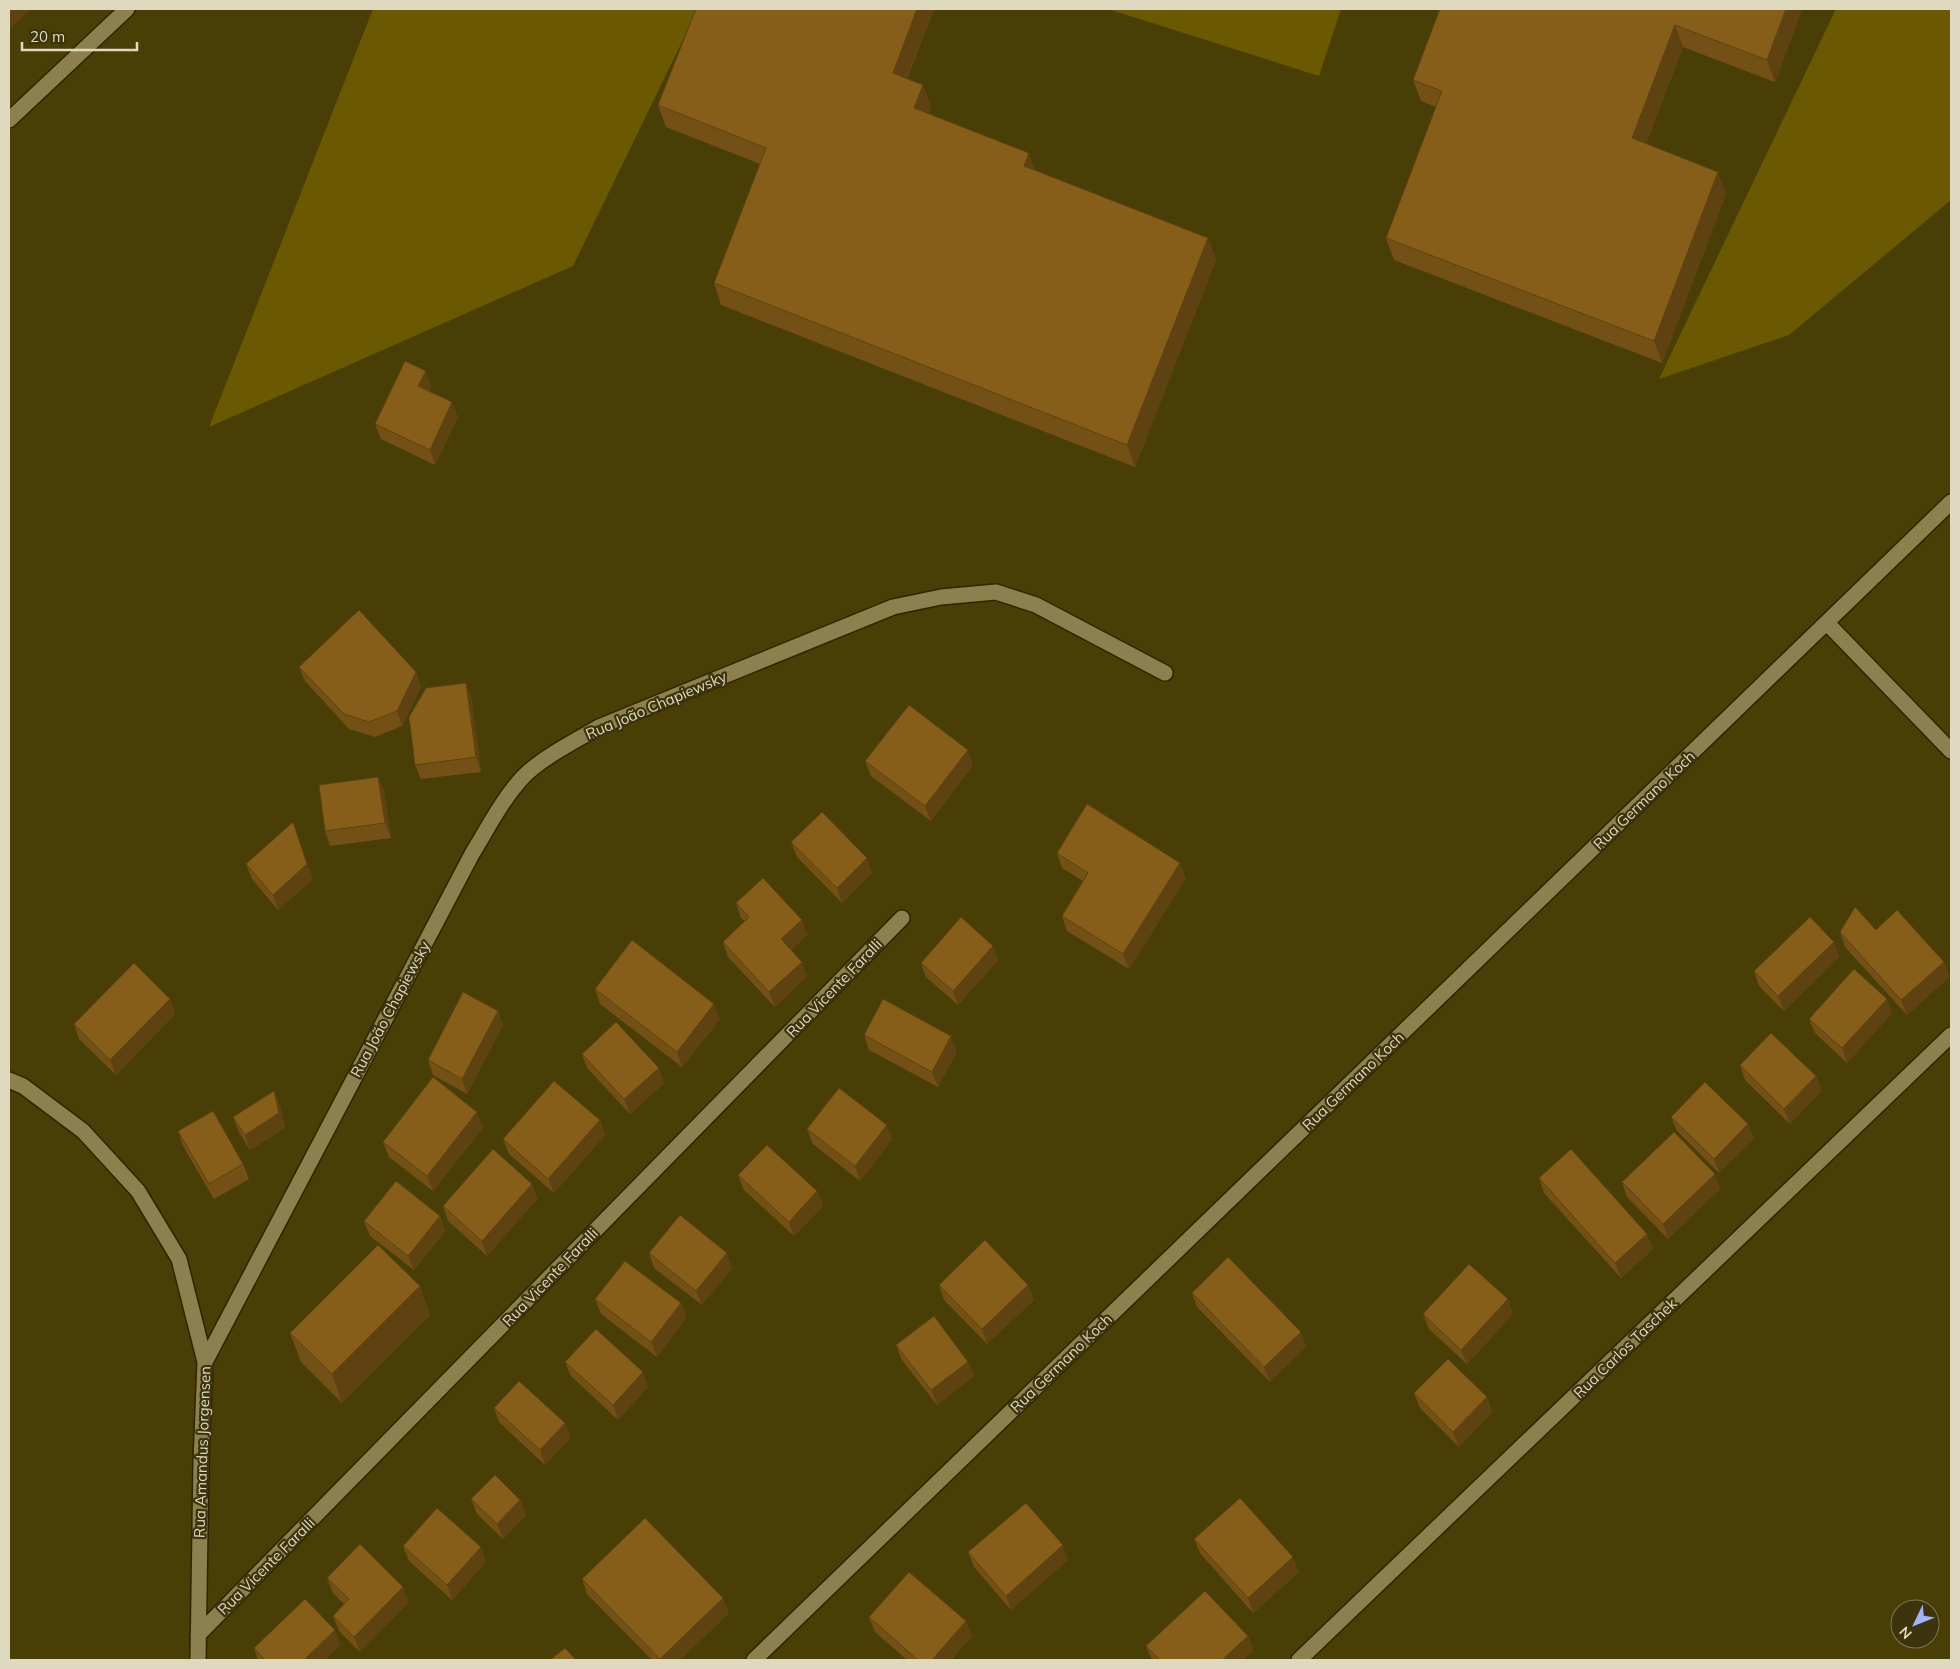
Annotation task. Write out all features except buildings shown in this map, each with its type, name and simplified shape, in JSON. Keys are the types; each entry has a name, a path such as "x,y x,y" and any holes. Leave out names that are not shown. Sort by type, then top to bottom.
{"street":[{"path":"9,120 127,9"},
{"name":"Rua Germano Koch","path":"754,1660 1951,502"},
{"name":"Rua João Chapiewsky","path":"205,1362 472,854 498,811 525,776 559,750 599,727 893,607 941,597 996,592 1036,605 1165,674"},
{"path":"1827,623 1951,751"},
{"name":"Rua Vicente Faralli","path":"198,1635 902,918"},
{"name":"Rua Carlos Taschek","path":"1299,1660 1951,1035"},
{"name":"Rua Amandus Jorgensen","path":"9,1080 23,1086 84,1131 138,1191 179,1260 205,1362 201,1462 198,1660"}],"shaded area":[{"path":"373,9 698,9 573,266 209,427"},
{"path":"1108,9 1341,9 1319,76"},
{"path":"1836,9 1951,9 1951,200 1789,335 1659,379"}]}
